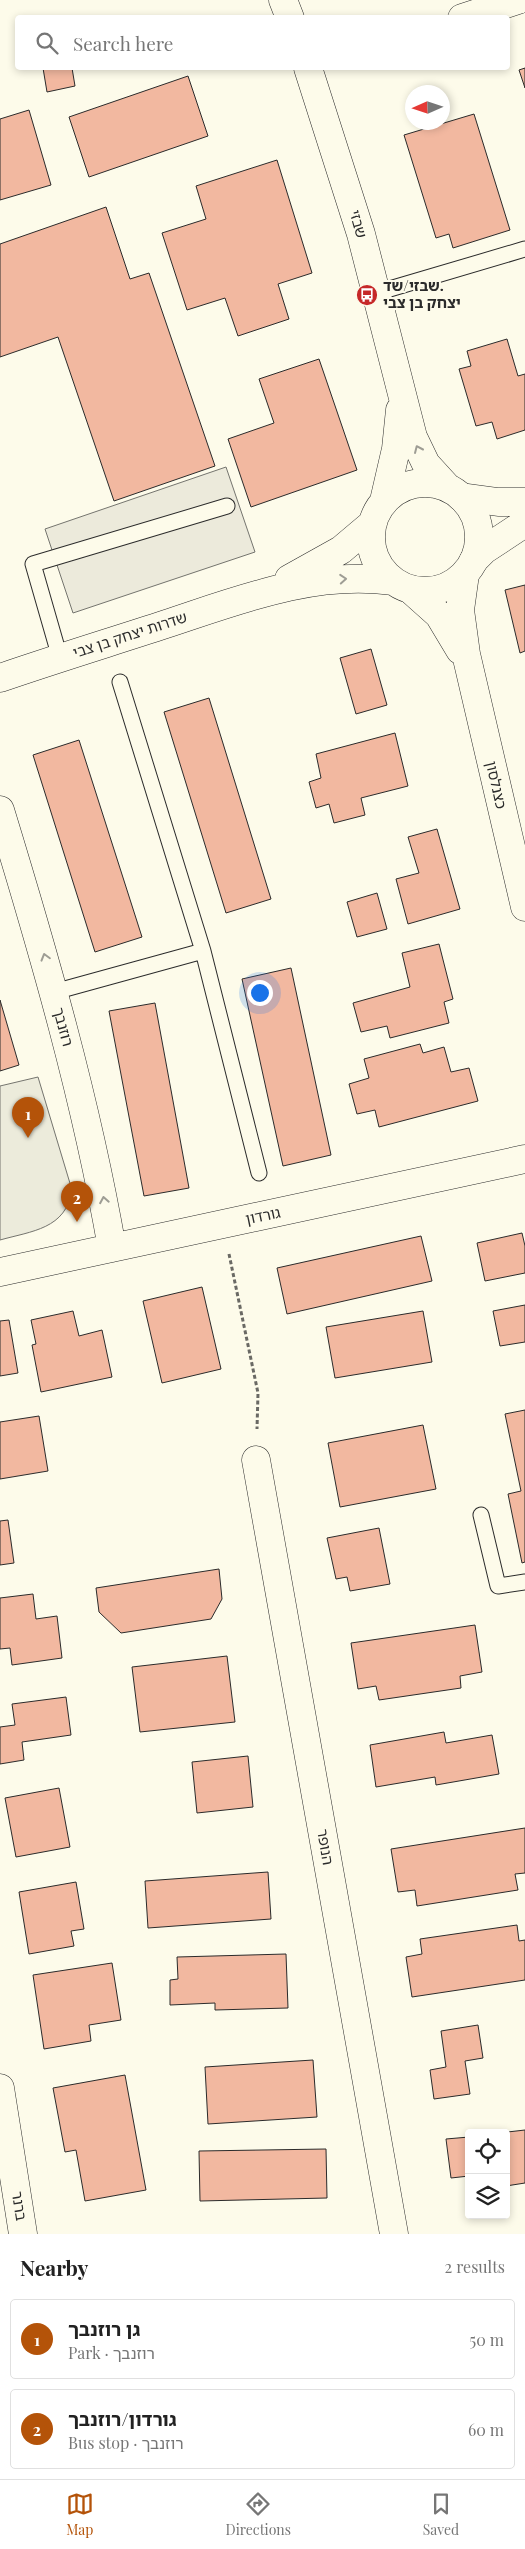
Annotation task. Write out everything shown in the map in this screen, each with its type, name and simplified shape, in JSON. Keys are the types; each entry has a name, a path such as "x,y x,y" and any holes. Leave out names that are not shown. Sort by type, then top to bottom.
{"street":[{"path":"283,0 289,15"},
{"path":"471,15 518,0"},
{"name":"שבזי","path":"309,70 339,160 417,446 433,474 454,492"},
{"name":"שבזי","path":"378,512 399,424 399,383"},
{"path":"525,502 498,502 454,492 431,483 413,484 398,490 378,512 372,549 382,572 401,585 437,591 452,584 484,550 525,523"},
{"path":"454,492 472,510 478,526 479,544 470,567"},
{"name":"שדרות יצחק בן צבי","path":"261,593 330,557 362,534 378,512"},
{"name":"כצנלסון","path":"470,567 460,610 467,662 525,907"},
{"name":"שדרות יצחק בן צבי","path":"0,678 261,593 340,579 365,578 401,585"},
{"name":"כצנלסון","path":"401,585 439,615 467,662"},
{"name":"רוזנבך","path":"0,810 54,992 90,1136 112,1248"},
{"name":"גורדון","path":"0,1272 525,1159"},
{"name":"הנופר","path":"256,1460 394,2234"},
{"name":"ברנר","path":"0,2088 23,2234"}],"lane":[{"path":"376,293 525,249"},
{"path":"60,658 33,564 227,506"},
{"path":"120,682 204,951 259,1173"},
{"path":"54,992 204,951"},
{"path":"481,1515 498,1586 525,1582"}],"path":[{"path":"223,1224 258,1392 256,1460"}],"shaded area":[{"path":"226,467 255,552 73,613 45,529"},
{"path":"38,1077 72,1190 63,1213 55,1221 35,1231 0,1240 0,1086"}],"building":[{"path":"525,68 525,88 519,70"},
{"path":"43,70 72,70 75,86 47,92"},
{"path":"188,76 208,136 89,177 69,117"},
{"path":"29,110 51,185 0,200 0,119"},
{"path":"474,114 510,230 453,248 449,234 436,238 404,135 421,130 450,130 450,121"},
{"path":"277,160 312,273 278,284 289,319 238,336 225,298 187,310 162,233 206,219 196,186"},
{"path":"106,207 130,279 149,273 215,466 114,501 58,337 0,357 0,244"},
{"path":"507,339 518,376 525,374 525,430 497,439 492,422 476,426 459,369 471,366 467,351"},
{"path":"319,359 357,470 251,507 228,439 274,423 259,379"},
{"path":"525,585 525,651 520,653 505,590"},
{"path":"371,649 387,705 356,714 340,658"},
{"path":"209,698 271,899 226,913 164,712"},
{"path":"395,733 408,786 361,798 365,815 334,823 329,804 316,808 309,782 321,778 316,754"},
{"path":"79,740 142,937 95,952 33,755"},
{"path":"437,829 460,909 408,924 396,879 419,873 408,837"},
{"path":"377,893 387,929 357,937 347,902"},
{"path":"439,944 453,999 444,1002 449,1023 390,1038 387,1026 361,1032 353,1003 410,987 402,953"},
{"path":"291,968 331,1155 283,1166 242,979"},
{"path":"0,1000 19,1065 0,1071"},
{"path":"155,1003 189,1188 144,1196 109,1011"},
{"path":"420,1044 423,1053 444,1047 451,1072 469,1068 478,1101 379,1127 375,1110 357,1114 349,1084 369,1078 364,1059"},
{"path":"522,1233 525,1246 525,1273 485,1281 477,1243"},
{"path":"421,1236 432,1281 287,1314 277,1268"},
{"path":"202,1287 221,1369 162,1383 143,1301"},
{"path":"525,1305 525,1342 500,1346 493,1311"},
{"path":"73,1311 79,1336 102,1330 112,1377 41,1392 32,1345 36,1344 31,1320"},
{"path":"423,1311 432,1362 335,1378 326,1327"},
{"path":"9,1320 18,1373 0,1376 0,1321"},
{"path":"525,1410 525,1562 522,1563 508,1494 521,1491 505,1414"},
{"path":"39,1416 48,1471 0,1479 0,1422"},
{"path":"423,1425 436,1489 340,1507 328,1443"},
{"path":"8,1520 14,1563 0,1565 0,1521"},
{"path":"379,1528 390,1584 350,1591 347,1577 336,1579 327,1538"},
{"path":"219,1569 222,1599 211,1619 121,1633 99,1612 96,1588"},
{"path":"33,1594 36,1619 57,1616 62,1658 12,1665 10,1648 0,1649 0,1598"},
{"path":"475,1625 482,1672 460,1676 461,1688 379,1700 376,1686 358,1689 351,1643"},
{"path":"227,1656 235,1722 140,1732 132,1667"},
{"path":"66,1697 71,1735 22,1742 24,1760 0,1764 0,1727 15,1725 12,1704"},
{"path":"444,1732 446,1743 492,1735 499,1774 436,1785 435,1777 376,1787 370,1745"},
{"path":"248,1756 253,1807 197,1813 192,1762"},
{"path":"59,1788 70,1847 16,1857 5,1798"},
{"path":"525,1828 525,1873 515,1874 518,1890 417,1906 415,1890 398,1892 391,1849"},
{"path":"268,1872 271,1919 148,1928 145,1881"},
{"path":"76,1882 84,1929 71,1931 74,1946 29,1954 19,1892"},
{"path":"517,1925 519,1941 525,1940 525,1980 412,1997 406,1957 422,1954 420,1939"},
{"path":"286,1954 288,2008 215,2010 215,2003 170,2005 170,1980 178,1979 177,1957"},
{"path":"112,1963 121,2020 89,2025 91,2041 44,2049 33,1975"},
{"path":"478,2025 483,2058 465,2061 470,2094 434,2099 430,2070 446,2067 441,2031"},
{"path":"313,2060 317,2117 208,2124 205,2067"},
{"path":"125,2075 146,2190 85,2201 76,2150 65,2152 53,2088"},
{"path":"525,2130 525,2183 510,2185 510,2174 510,2132"},
{"path":"465,2137 465,2176 451,2178 446,2139"},
{"path":"326,2149 327,2198 200,2201 199,2151"}],"place":[{"name":"שבזי/שד. יצחק בן צבי","path":"367,295"},
{"name":"גן רוזנבך","path":"28,1138"},
{"name":"גורדון/רוזנבך","path":"77,1222"}]}
